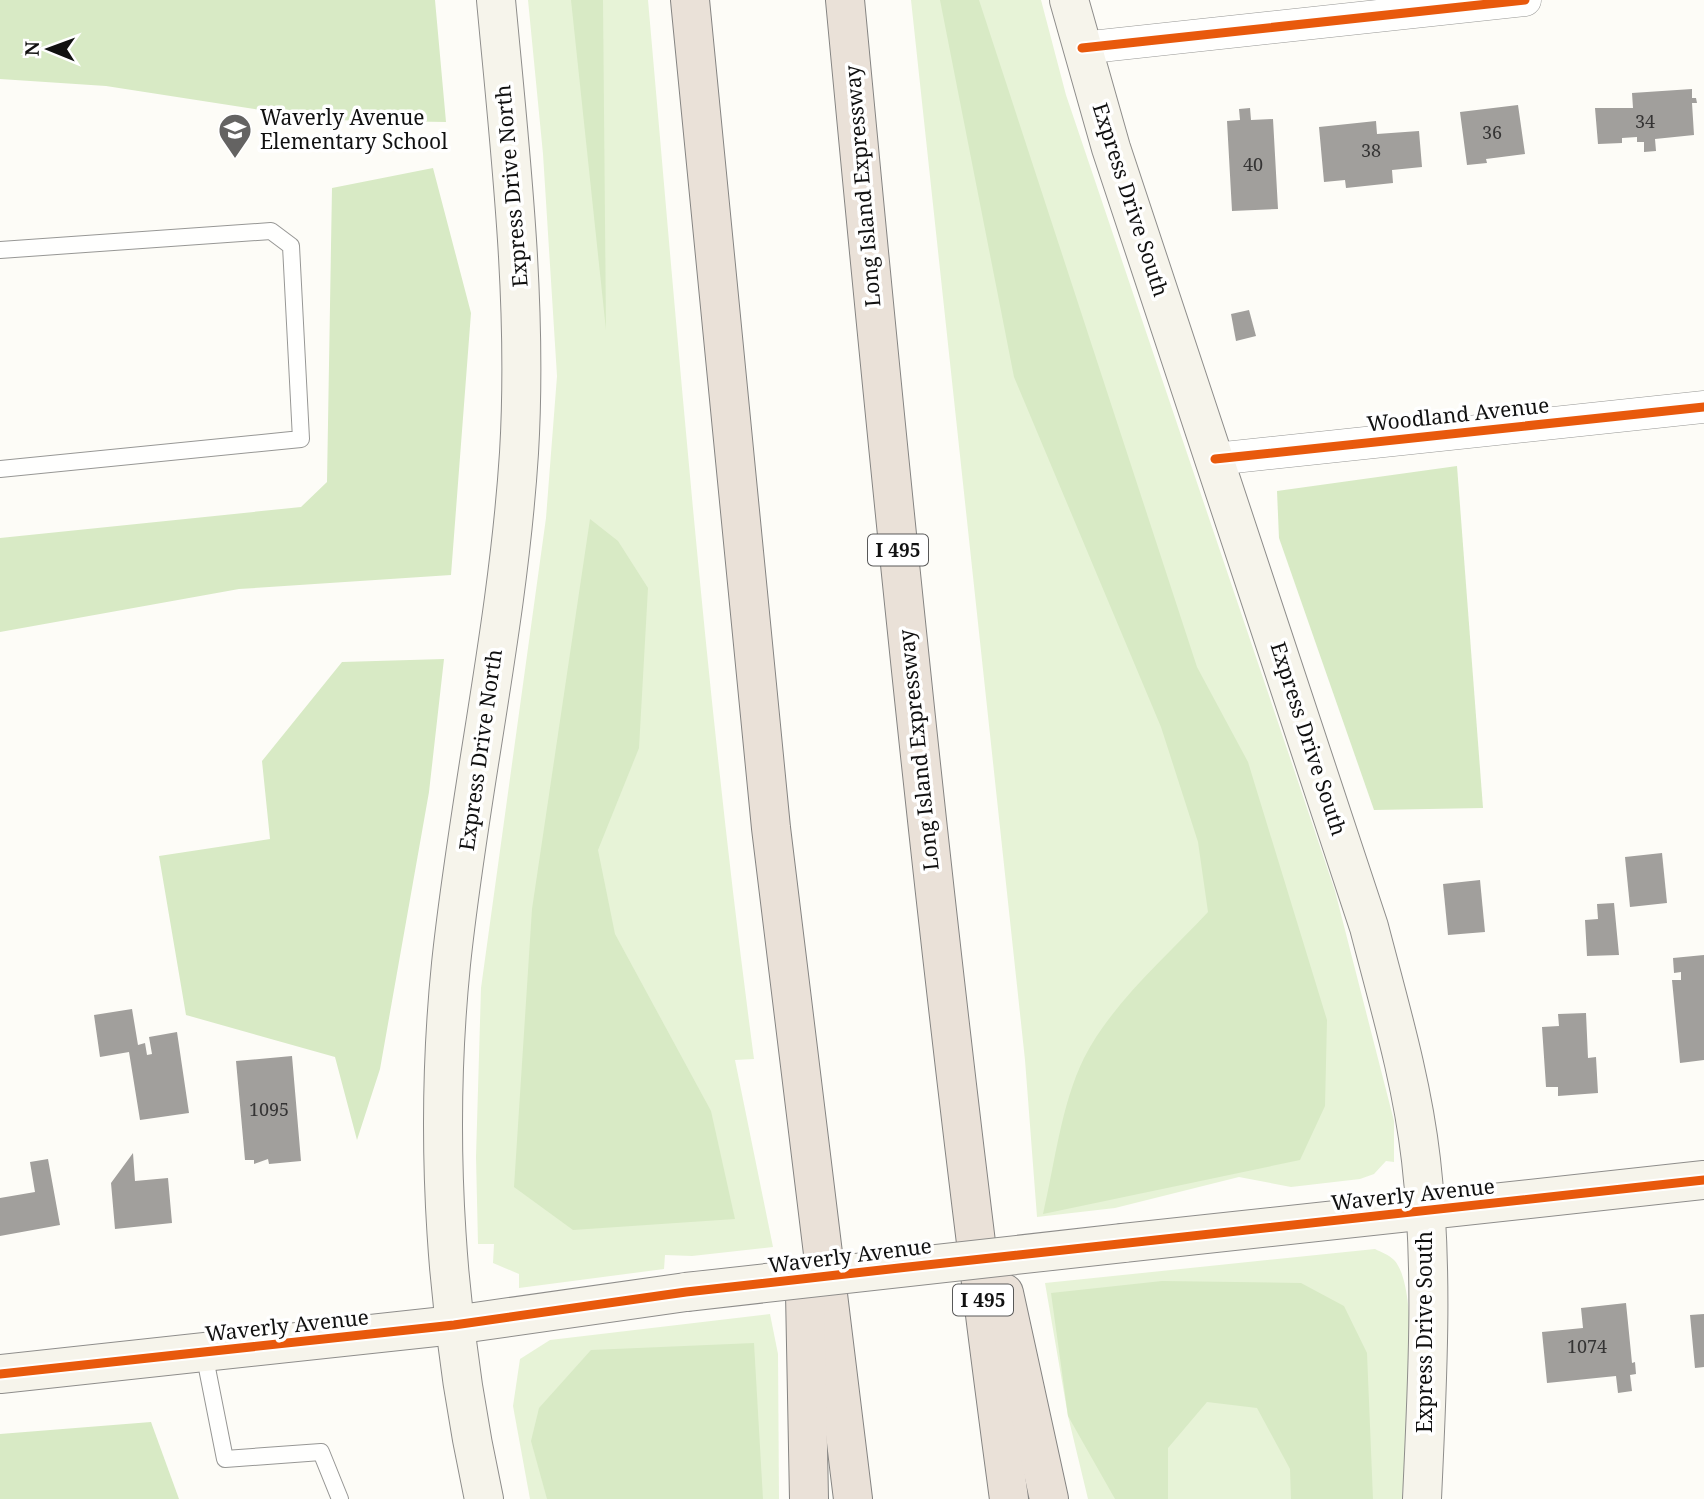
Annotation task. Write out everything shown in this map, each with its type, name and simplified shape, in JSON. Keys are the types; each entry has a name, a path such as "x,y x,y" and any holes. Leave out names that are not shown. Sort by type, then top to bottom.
{"highway":[{"path":"690,0 748,603 800,1081 853,1499"},
{"name":"Long Island Expressway","path":"845,0 900,579 959,1100 1009,1499"},
{"path":"800,1081 809,1499"},
{"path":"959,1100 1049,1499"}],"main road":[{"name":"Express Drive North","path":"484,1499 454,1325 447,1237 444,1121 446,1031 460,897 513,528 522,389 519,260 496,0"},
{"name":"Express Drive South","path":"1069,0 1111,148 1369,927 1402,1058 1421,1158 1429,1276 1422,1499"},
{"name":"Waverly Avenue","path":"0,1374 454,1325 686,1292 1704,1180"}],"street":[{"path":"1082,48 1525,0"},
{"name":"Woodland Avenue","path":"1215,459 1704,407"}],"lane":[{"path":"0,250 271,231 291,247 301,439 0,469"},
{"path":"204,1353 225,1459 321,1452 340,1499"}],"green space":[{"path":"0,0 435,0 446,122 325,120 106,86 0,79"},
{"path":"528,0 648,0 708,662 754,1059 735,1060 773,1247 692,1256 665,1255 664,1269 519,1288 519,1274 493,1263 494,1244 478,1244 476,1157 481,988 546,518 557,376 543,154"},
{"path":"571,0 603,0 606,330"},
{"path":"911,0 1041,0 1066,95 1335,891 1394,1121 1394,1162 1386,1161 1374,1174 1360,1179 1291,1187 1239,1177 1115,1208 1037,1217 1025,1060"},
{"path":"940,0 979,0 1197,667 1248,762 1327,1020 1325,1106 1300,1160 1043,1214 1064,1115 1084,1058 1109,1018 1125,999 1208,912 1198,842 1161,727 1014,377"},
{"path":"433,168 471,313 451,575 239,589 0,632 0,538 301,507 327,482 332,188"},
{"path":"1457,466 1483,808 1374,810 1279,538 1277,491"},
{"path":"590,519 618,541 648,588 639,748 598,850 615,934 711,1111 735,1219 573,1230 514,1187 532,909"},
{"path":"444,659 429,792 380,1069 357,1140 335,1057 186,1015 159,856 270,839 262,761 342,662"},
{"path":"1375,1249 1394,1260 1403,1277 1408,1304 1410,1374 1402,1499 1088,1499 1068,1416 1045,1283"},
{"path":"1162,1281 1301,1283 1344,1306 1367,1353 1373,1499 1291,1499 1290,1469 1257,1408 1207,1402 1168,1448 1168,1499 1115,1499 1068,1416 1051,1293"},
{"path":"770,1314 778,1354 779,1499 530,1499 513,1406 520,1359 550,1340"},
{"path":"754,1343 763,1499 547,1499 531,1441 539,1408 591,1350"},
{"path":"151,1422 179,1499 0,1499 0,1434"}],"building":[{"path":"1692,89 1692,98 1696,98 1697,103 1692,103 1694,135 1655,139 1656,151 1644,152 1644,142 1637,142 1637,137 1622,138 1622,143 1598,144 1595,108 1633,108 1632,93"},
{"path":"1518,105 1525,154 1486,159 1487,163 1467,165 1460,112"},
{"path":"1250,108 1251,120 1273,119 1278,209 1232,211 1227,121 1240,120 1239,109"},
{"path":"1376,121 1377,134 1419,131 1422,167 1392,170 1393,183 1346,188 1345,180 1324,182 1319,127"},
{"path":"1249,310 1256,336 1236,341 1231,314"},
{"path":"1662,853 1667,903 1630,907 1625,857"},
{"path":"1480,880 1485,932 1448,935 1443,884"},
{"path":"1614,903 1619,955 1587,956 1585,920 1598,919 1597,904"},
{"path":"1704,955 1704,1060 1680,1063 1672,980 1681,980 1681,972 1674,973 1673,958"},
{"path":"132,1009 138,1045 145,1043 147,1055 152,1054 149,1037 177,1032 189,1113 140,1120 129,1052 100,1057 94,1015"},
{"path":"1586,1013 1588,1058 1596,1057 1598,1093 1558,1096 1558,1087 1546,1087 1542,1027 1559,1026 1558,1014"},
{"path":"292,1056 301,1161 269,1164 268,1159 254,1164 254,1160 245,1160 236,1061"},
{"path":"133,1153 135,1181 168,1178 172,1223 115,1229 111,1183"},
{"path":"48,1159 60,1225 0,1236 0,1198 35,1192 30,1162"},
{"path":"1626,1303 1632,1363 1635,1362 1636,1374 1630,1375 1632,1391 1618,1393 1616,1376 1547,1383 1542,1332 1583,1328 1581,1308"},
{"path":"1704,1314 1704,1367 1695,1368 1690,1315"}],"cycle path":[{"path":"1082,48 1525,0"},
{"path":"1215,459 1704,407"},
{"path":"0,1374 454,1325 686,1292 1704,1180"}],"place":[{"name":"Waverly Avenue Elementary School","path":"235,160"}]}
